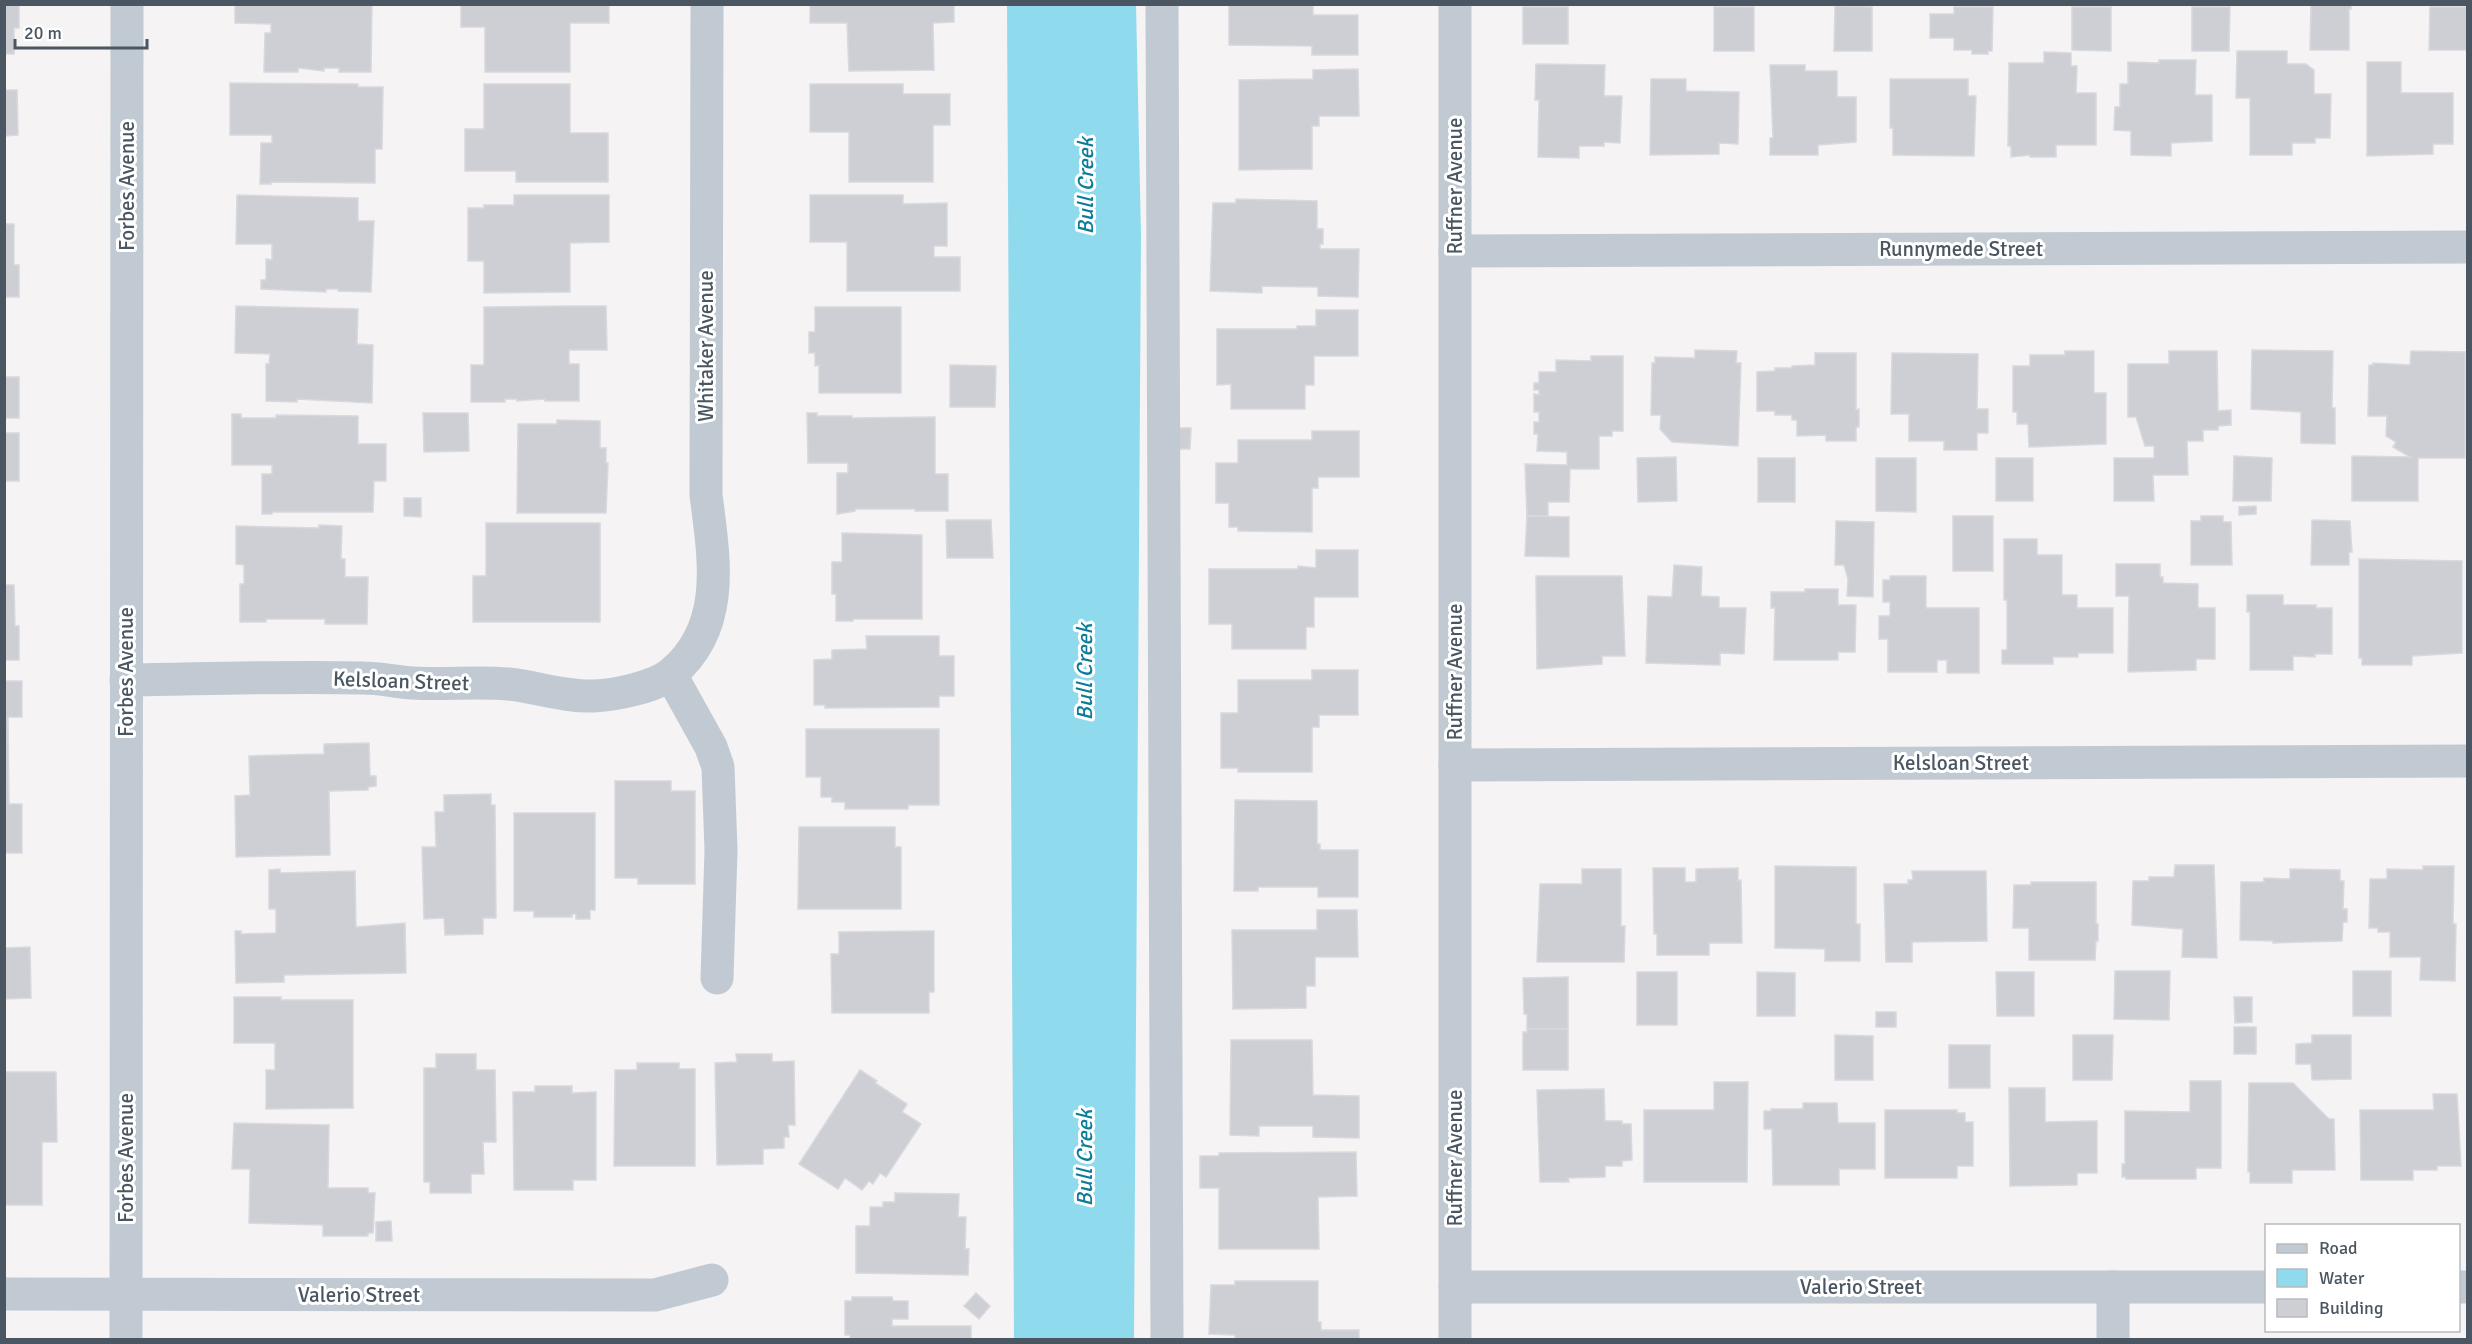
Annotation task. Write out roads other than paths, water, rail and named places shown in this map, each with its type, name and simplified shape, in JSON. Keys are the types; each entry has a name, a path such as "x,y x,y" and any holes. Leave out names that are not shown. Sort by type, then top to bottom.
{"street":[{"name":"Forbes Avenue","path":"126,1340 127,4"},
{"name":"Whitaker Avenue","path":"670,675 692,652 702,634 709,619 715,586 714,553 706,495 707,4"},
{"path":"1162,4 1167,1340"},
{"name":"Ruffner Avenue","path":"1455,4 1455,1340"},
{"name":"Runnymede Street","path":"1455,251 2468,247"},
{"name":"Kelsloan Street","path":"126,680 365,678 413,683 508,684 564,694 593,696 618,693 670,675"},
{"path":"670,675 711,747 718,767 721,850 717,978"},
{"name":"Kelsloan Street","path":"1455,765 2468,761"},
{"name":"Valerio Street","path":"4,1294 655,1295 712,1280"},
{"name":"Valerio Street","path":"1455,1287 2265,1287"},
{"path":"2113,1287 2113,1340"}],"water":[{"name":"Bull Creek","path":"1007,5 1136,5 1141,235 1134,1339 1014,1339"}]}
